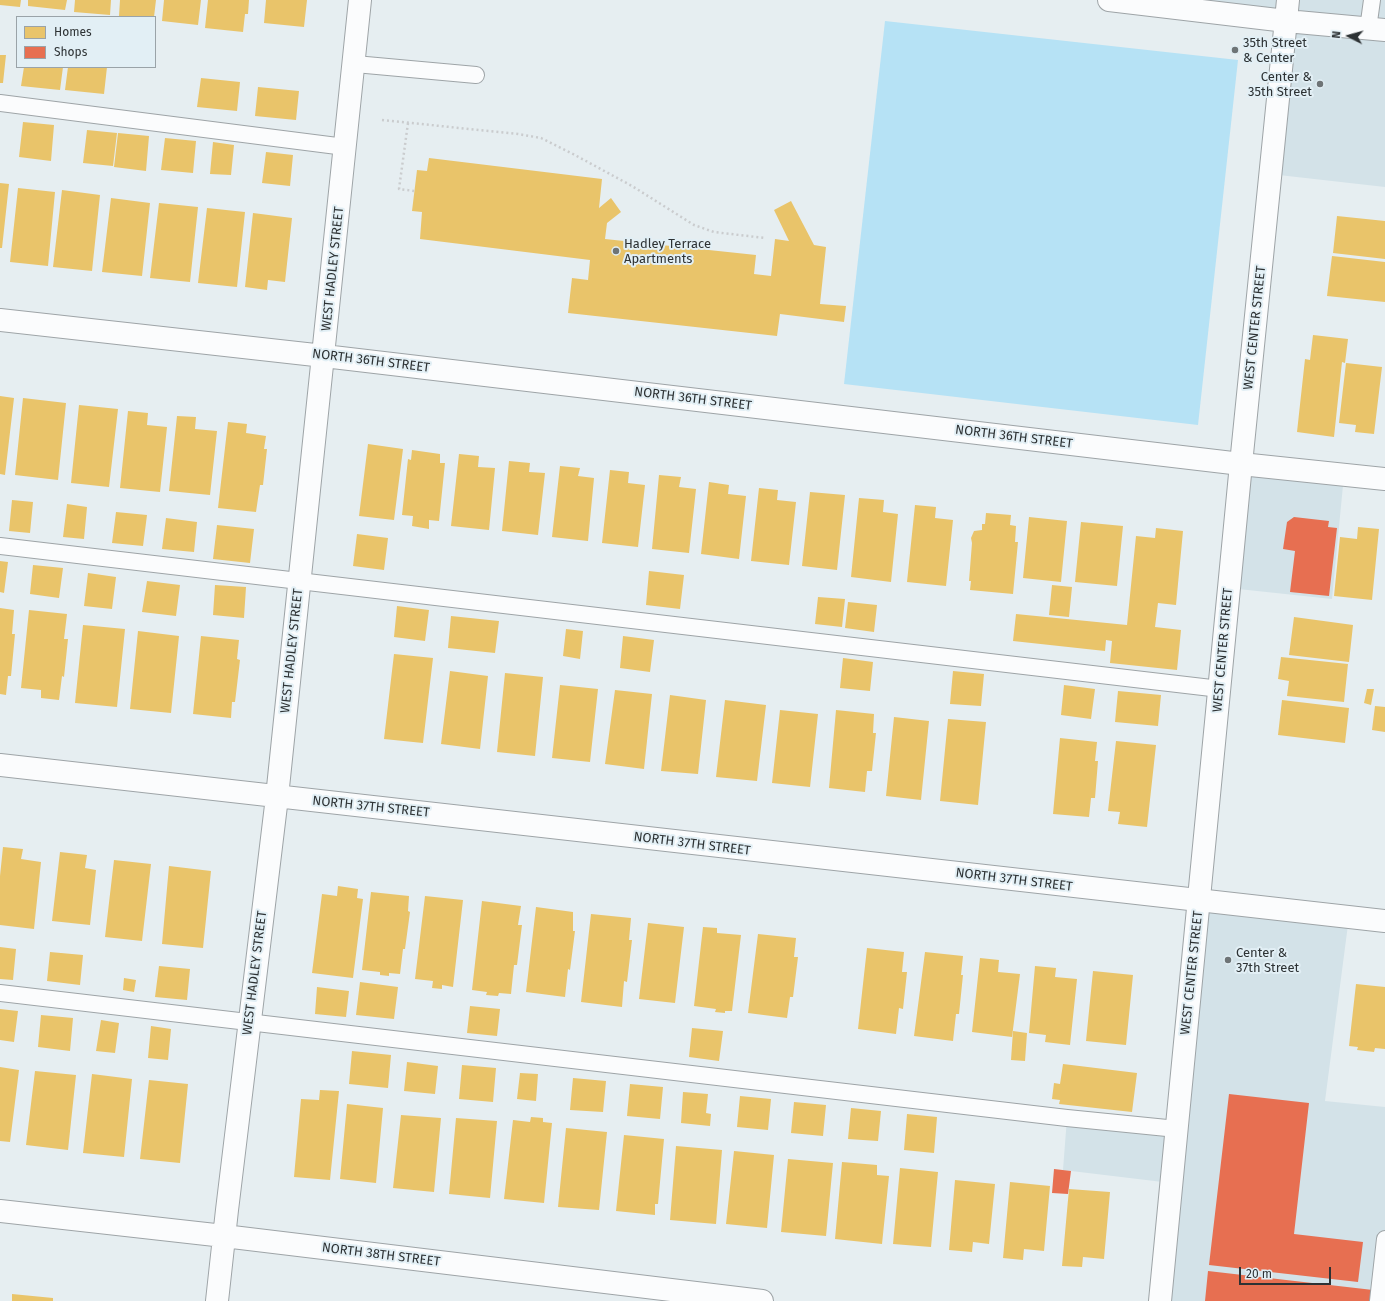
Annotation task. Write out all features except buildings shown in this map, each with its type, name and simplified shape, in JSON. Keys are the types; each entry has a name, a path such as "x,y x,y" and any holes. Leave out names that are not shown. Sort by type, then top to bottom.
{"street":[{"name":"WEST HADLEY STREET","path":"217,1301 300,581 355,64 360,0"},
{"path":"1109,0 1287,10 1376,29"},
{"name":"WEST CENTER STREET","path":"1160,1301 1241,464 1287,10"},
{"name":"NORTH 36TH STREET","path":"0,320 324,356 1241,464 1385,479"},
{"name":"NORTH 37TH STREET","path":"0,765 1156,897 1200,900 1385,921"},
{"name":"NORTH 38TH STREET","path":"0,1211 224,1236 762,1301"}],"lane":[{"path":"1372,0 1376,29"},
{"path":"355,64 476,75"},
{"path":"0,103 345,147"},
{"path":"0,546 1220,689"},
{"path":"0,993 1044,1115 1177,1129"},
{"path":"1378,1301 1385,1239"}],"path":[{"path":"382,120 518,134 541,138 626,183 694,225 714,232 765,238"},
{"path":"408,123 399,189 414,191"}],"shaded area":[{"path":"1109,0 1385,0 1385,187 1270,174 1286,21"},
{"path":"885,21 1238,60 1198,425 844,384"},
{"path":"1241,464 1344,475 1332,599 1229,588"},
{"path":"1199,900 1349,917 1325,1101 1385,1107 1385,1239 1378,1301 1160,1301 1171,1183 1063,1170 1067,1118 1177,1129"}],"place":[{"name":"35th Street & Center","path":"1235,50"},
{"name":"Center & 35th Street","path":"1320,84"},
{"name":"Hadley Terrace Apartments","path":"616,251"},
{"name":"Center & 37th Street","path":"1228,960"}]}
